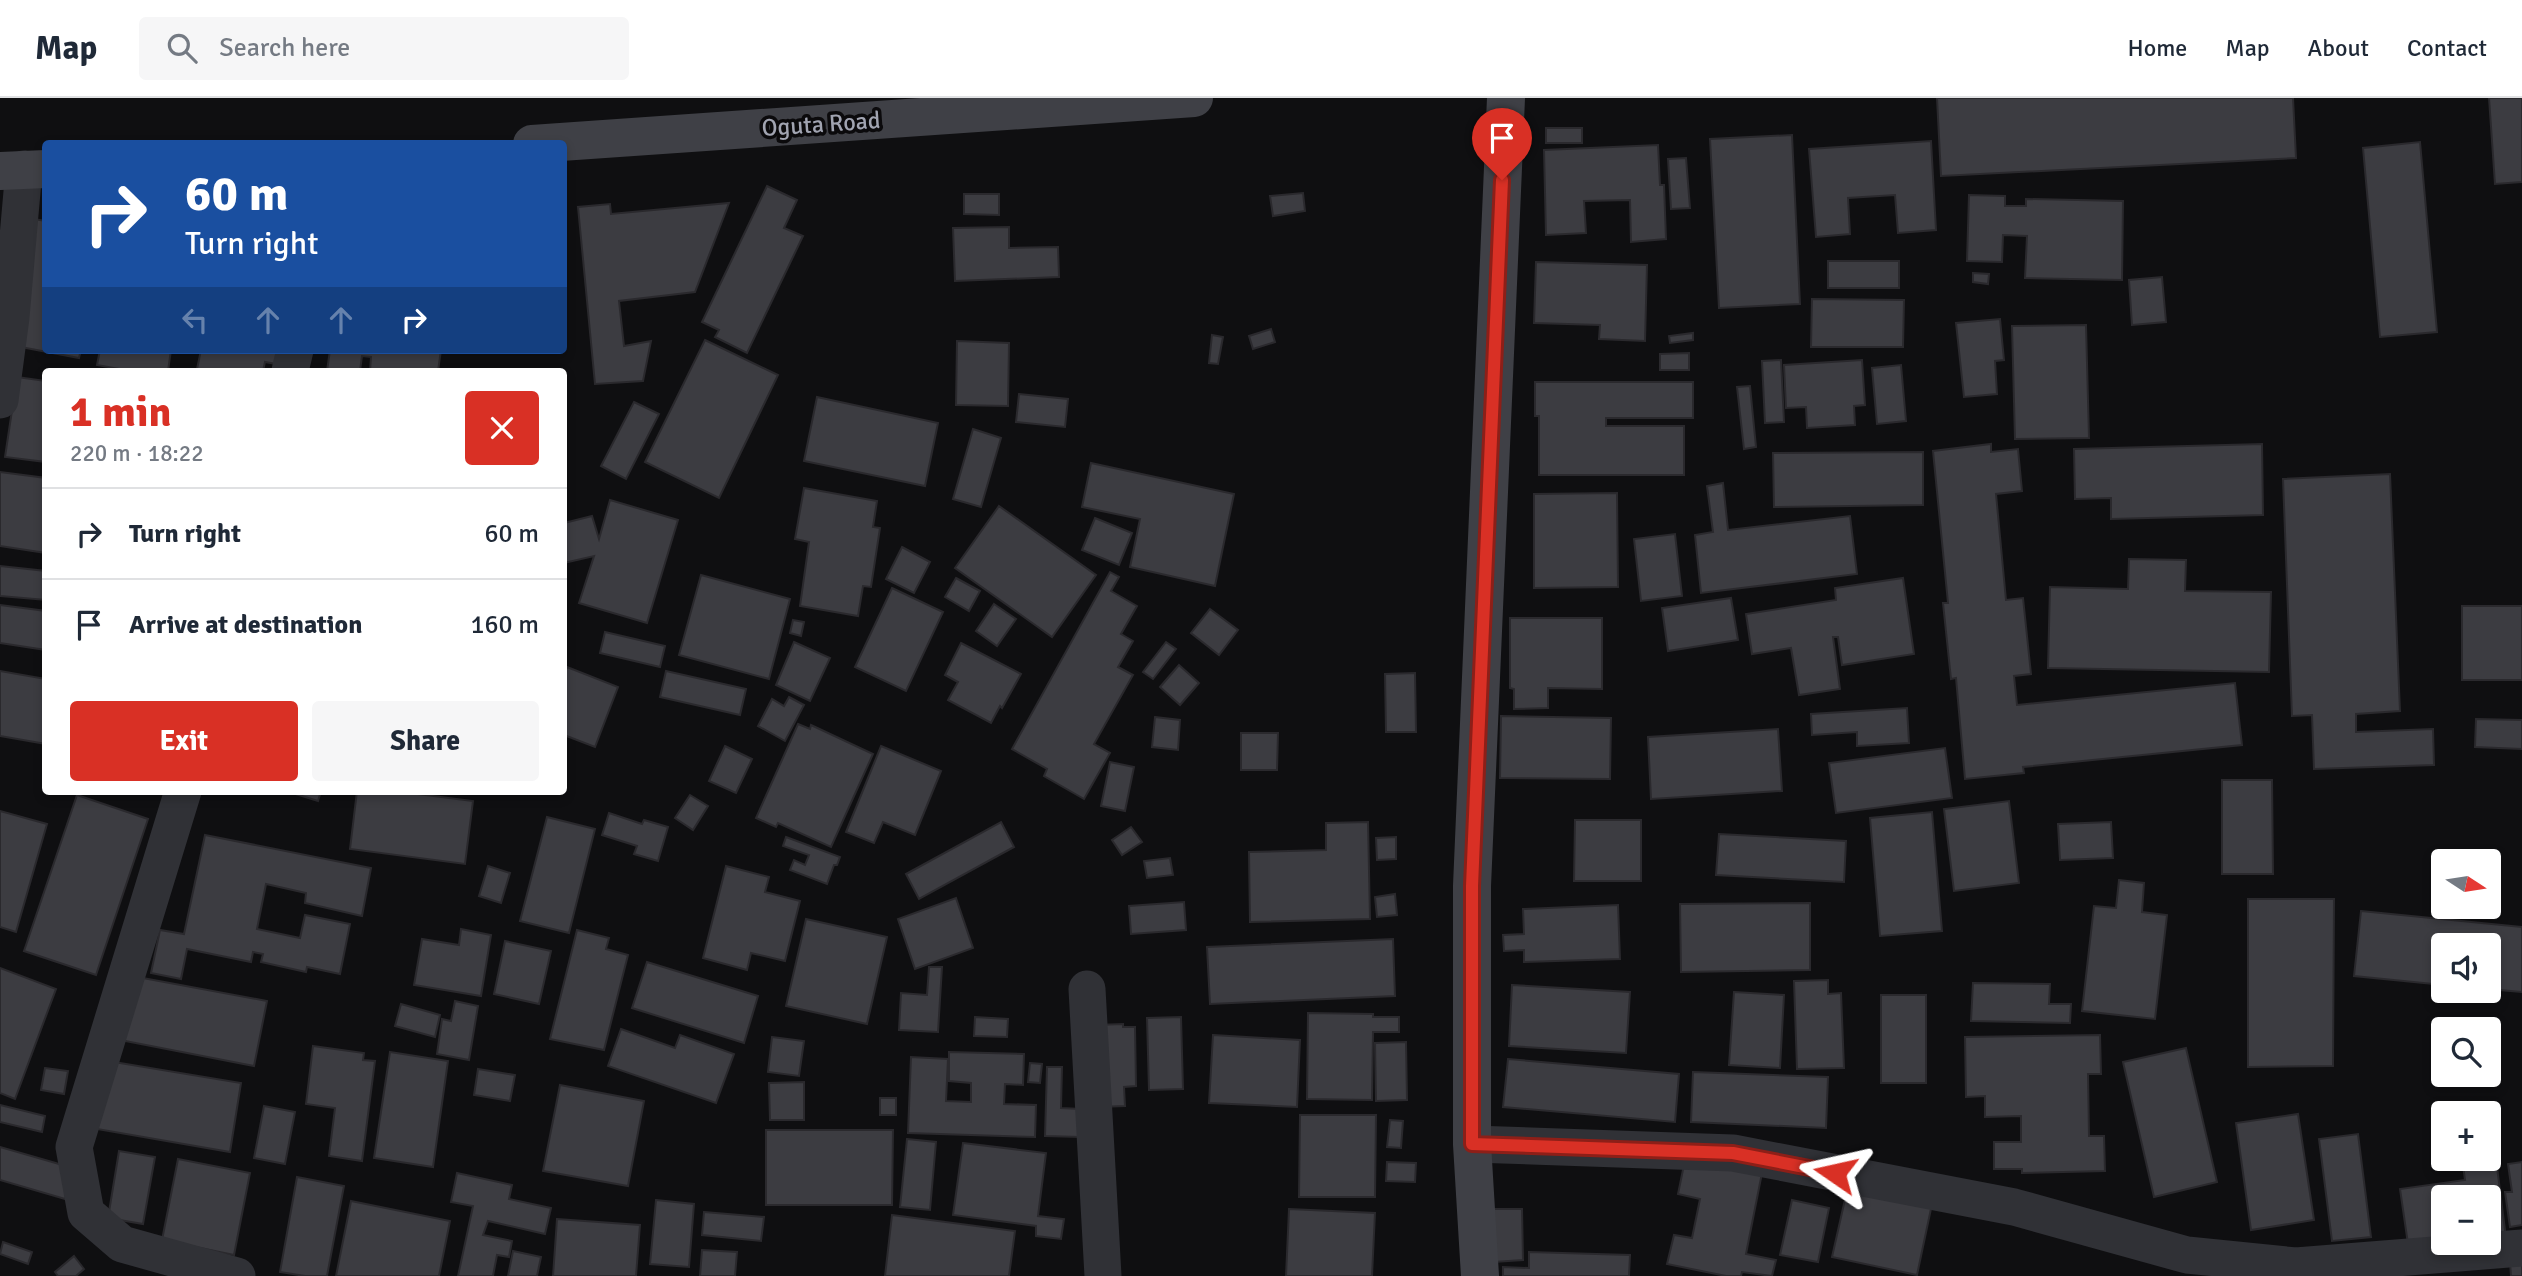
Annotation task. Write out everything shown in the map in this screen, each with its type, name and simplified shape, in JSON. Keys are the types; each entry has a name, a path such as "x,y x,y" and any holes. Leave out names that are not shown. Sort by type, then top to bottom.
{"street":[{"name":"Oguta Road","path":"567,142 1194,98"},
{"path":"1480,1276 1472,1144 1472,886 1506,98"},
{"path":"0,400 11,317 23,170"},
{"path":"182,795 74,1147 86,1213 122,1244 237,1276"},
{"path":"1087,989 1102,1276"},
{"path":"1472,1144 1733,1153 2014,1207 2187,1255 2296,1266 2522,1248"}],"building":[{"path":"1937,98 2293,98 2296,158 1941,176"},
{"path":"2489,98 2522,98 2522,182 2495,184"},
{"path":"1546,128 1582,128 1582,143 1546,143"},
{"path":"1792,135 1800,304 1719,308 1710,139"},
{"path":"1931,141 1936,230 1898,233 1895,195 1848,198 1850,234 1816,237 1809,149"},
{"path":"2420,142 2437,332 2380,337 2363,148"},
{"path":"1658,145 1660,185 1664,185 1666,239 1631,242 1630,200 1584,201 1586,233 1546,235 1544,150"},
{"path":"1686,158 1690,208 1671,209 1668,159"},
{"path":"767,186 797,200 784,228 803,236 747,353 715,337 719,330 702,322"},
{"path":"1303,193 1305,211 1273,216 1270,196"},
{"path":"964,194 999,194 999,215 964,214"},
{"path":"1969,195 2005,196 2005,206 2026,206 2026,199 2123,201 2122,280 2025,278 2027,236 2003,235 2002,262 1967,261"},
{"path":"729,203 695,292 619,301 624,346 651,341 643,381 595,384 578,207 610,204 611,214"},
{"path":"34,219 42,220 42,351 10,345"},
{"path":"1009,227 1009,248 1058,247 1059,277 955,281 953,228"},
{"path":"1828,261 1899,261 1899,288 1828,288"},
{"path":"1536,262 1647,265 1645,341 1599,339 1600,325 1534,323"},
{"path":"1973,273 1989,274 1988,284 1973,282"},
{"path":"2162,277 2166,322 2132,325 2129,280"},
{"path":"1812,299 1904,300 1903,347 1811,347"},
{"path":"2000,319 2004,360 1995,361 1997,394 1964,397 1956,323"},
{"path":"2086,325 2089,438 2015,439 2012,326"},
{"path":"1271,329 1275,342 1253,349 1249,336"},
{"path":"1693,333 1693,340 1670,343 1669,336"},
{"path":"1212,335 1223,337 1218,364 1209,363"},
{"path":"705,340 778,375 719,498 645,462"},
{"path":"957,341 1009,343 1008,406 956,405"},
{"path":"1689,353 1689,370 1660,370 1660,354"},
{"path":"58,354 80,354 79,358"},
{"path":"99,354 170,354 168,368 114,368 97,365"},
{"path":"200,354 278,354 276,364 265,362 264,368 197,368"},
{"path":"329,354 440,354 438,368 370,368 371,357 362,356 360,368 327,368"},
{"path":"1781,360 1784,422 1765,423 1762,361"},
{"path":"1862,360 1865,405 1854,406 1855,425 1807,428 1806,407 1786,408 1784,365"},
{"path":"1901,365 1906,421 1877,424 1872,368"},
{"path":"17,377 42,380 42,462 5,457"},
{"path":"1535,382 1693,382 1693,418 1606,418 1606,426 1684,426 1684,475 1539,475 1539,416 1535,416"},
{"path":"1750,386 1756,447 1744,449 1737,387"},
{"path":"1019,394 1068,399 1065,427 1016,422"},
{"path":"817,397 938,423 925,486 804,461"},
{"path":"634,402 659,414 626,479 601,466"},
{"path":"973,429 1001,438 981,507 953,499"},
{"path":"1991,444 1991,452 2018,449 2022,491 1996,494 2006,600 2023,598 2031,674 2014,676 2017,705 2235,683 2242,745 2023,767 2024,773 1965,779 1956,678 1951,679 1943,603 1948,603 1933,451"},
{"path":"2262,444 2263,515 2111,519 2111,498 2075,499 2074,449"},
{"path":"1923,452 1923,505 1774,507 1773,453"},
{"path":"1091,463 1234,494 1215,586 1130,567 1140,519 1082,507"},
{"path":"0,472 42,477 42,552 0,546"},
{"path":"2390,474 2400,711 2356,714 2356,732 2433,729 2434,765 2314,769 2312,715 2292,716 2283,479"},
{"path":"1723,483 1728,530 1850,516 1857,574 1701,593 1695,535 1713,532 1707,486"},
{"path":"804,488 877,501 873,527 880,528 871,587 863,586 858,616 800,606 809,542 795,539"},
{"path":"1617,493 1618,587 1534,588 1534,494"},
{"path":"610,500 678,520 647,623 579,603 594,556 567,562 567,522 592,516 599,539"},
{"path":"999,506 1096,575 1052,637 955,568"},
{"path":"1095,518 1132,533 1119,565 1082,550"},
{"path":"1675,534 1682,596 1641,601 1634,539"},
{"path":"902,547 930,562 914,593 886,579"},
{"path":"2129,559 2186,560 2185,591 2271,592 2269,672 2048,668 2050,587 2128,589"},
{"path":"0,566 42,571 42,600 0,596"},
{"path":"1110,572 1119,577 1111,591 1137,606 1121,634 1133,641 1118,667 1133,675 1094,744 1110,753 1084,799 1044,776 1047,769 1012,749"},
{"path":"701,575 790,599 769,679 679,655"},
{"path":"956,578 980,591 969,611 945,597"},
{"path":"1903,578 1914,654 1842,665 1838,637 1833,637 1840,689 1799,695 1791,648 1752,654 1746,614 1836,600 1835,588"},
{"path":"892,588 943,612 906,691 855,667"},
{"path":"1731,598 1738,640 1668,651 1662,608"},
{"path":"994,604 1016,619 997,646 976,631"},
{"path":"0,605 42,610 42,649 0,643"},
{"path":"2462,606 2522,606 2522,680 2462,680"},
{"path":"1210,609 1238,630 1219,655 1191,633"},
{"path":"1510,618 1602,618 1602,689 1548,688 1548,708 1514,709 1514,689 1510,688"},
{"path":"793,620 804,622 801,636 790,633"},
{"path":"605,632 665,646 660,667 600,653"},
{"path":"794,642 830,658 810,701 776,685"},
{"path":"1166,642 1176,649 1153,679 1143,672"},
{"path":"961,643 1021,674 991,723 948,700 958,682 945,675"},
{"path":"1179,665 1199,683 1180,705 1160,687"},
{"path":"567,667 618,687 595,747 567,736"},
{"path":"0,671 42,678 42,743 0,736"},
{"path":"666,671 746,689 740,715 660,697"},
{"path":"1415,673 1416,732 1386,732 1385,674"},
{"path":"789,697 804,705 785,741 758,726 772,699 784,706"},
{"path":"1907,708 1909,743 1857,746 1857,732 1812,735 1811,714"},
{"path":"1501,716 1611,718 1610,779 1500,778"},
{"path":"1155,717 1180,720 1178,750 1152,747"},
{"path":"2476,719 2522,720 2522,749 2475,747"},
{"path":"798,724 810,729 811,725 873,754 831,847 778,823 776,827 756,818"},
{"path":"1778,729 1782,791 1651,799 1648,737"},
{"path":"1241,733 1278,733 1277,770 1241,770"},
{"path":"725,746 752,759 736,793 709,781"},
{"path":"881,746 941,771 915,835 883,822 874,843 846,832"},
{"path":"1945,748 1952,798 1836,813 1829,763"},
{"path":"1110,762 1134,767 1125,811 1101,806"},
{"path":"2222,780 2272,780 2273,874 2222,874"},
{"path":"77,795 148,819 96,975 24,951"},
{"path":"299,795 320,795 318,801"},
{"path":"357,795 426,795 473,801 465,864 350,849"},
{"path":"690,795 708,806 693,830 675,818"},
{"path":"2009,801 2019,883 1954,891 1944,809"},
{"path":"0,811 47,824 16,932 0,927"},
{"path":"1932,812 1942,931 1880,936 1870,818"},
{"path":"609,813 642,824 644,820 668,827 658,861 634,854 637,846 602,835"},
{"path":"547,817 595,829 569,933 520,921"},
{"path":"1575,820 1641,820 1641,881 1574,881"},
{"path":"1001,822 1014,847 919,899 906,874"},
{"path":"1368,822 1370,919 1250,922 1249,852 1326,850 1326,823"},
{"path":"2111,822 2113,858 2060,860 2058,824"},
{"path":"1131,827 1142,842 1122,855 1112,840"},
{"path":"1719,834 1846,841 1844,882 1716,875"},
{"path":"205,835 371,868 362,916 305,903 306,893 266,884 257,929 300,938 305,915 350,924 340,974 307,967 306,972 261,962 263,954 253,952 251,962 187,949 181,979 151,973 160,930 184,934"},
{"path":"786,837 840,857 827,884 790,870 794,860 805,865 809,855 783,846"},
{"path":"1396,837 1396,859 1377,860 1376,838"},
{"path":"1170,858 1173,875 1147,878 1144,861"},
{"path":"488,866 510,873 501,903 479,896"},
{"path":"726,866 769,877 765,892 800,901 785,961 751,953 747,970 703,958"},
{"path":"2119,880 2144,883 2142,912 2167,915 2155,1019 2082,1011 2094,906 2116,908"},
{"path":"1395,894 1397,915 1377,917 1375,897"},
{"path":"956,898 973,948 915,969 898,919"},
{"path":"2248,899 2334,899 2333,1066 2248,1067"},
{"path":"1184,902 1186,930 1131,934 1129,906"},
{"path":"1810,903 1810,970 1681,972 1680,904"},
{"path":"1618,905 1620,959 1524,962 1524,950 1504,951 1503,935 1524,934 1523,909"},
{"path":"2361,911 2522,927 2522,992 2501,990 2501,933 2431,933 2431,984 2354,976"},
{"path":"806,919 887,937 867,1024 786,1006"},
{"path":"461,929 491,935 481,996 414,985 422,939 459,945"},
{"path":"577,930 609,938 606,949 628,955 604,1050 550,1039"},
{"path":"1393,939 1395,996 1210,1004 1207,947"},
{"path":"505,941 551,951 539,1004 494,994"},
{"path":"647,962 758,996 744,1043 632,1008"},
{"path":"929,967 942,967 938,1032 899,1030 901,993 927,995"},
{"path":"0,968 56,989 15,1099 0,1093"},
{"path":"132,976 267,1001 254,1066 120,1040"},
{"path":"1828,980 1828,994 1841,993 1844,1068 1797,1069 1794,981"},
{"path":"1973,983 2050,984 2049,1004 2071,1004 2070,1023 1971,1021"},
{"path":"1512,985 1630,992 1626,1053 1509,1046"},
{"path":"1734,992 1784,995 1780,1068 1729,1065"},
{"path":"1881,995 1926,995 1926,1083 1881,1083"},
{"path":"455,1001 478,1006 469,1060 437,1054 442,1019 451,1021"},
{"path":"401,1004 440,1015 435,1037 395,1026"},
{"path":"1308,1013 1399,1017 1399,1032 1373,1032 1372,1100 1307,1099"},
{"path":"975,1017 1008,1019 1007,1037 974,1036"},
{"path":"1181,1017 1183,1089 1149,1090 1147,1018"},
{"path":"1123,1024 1123,1027 1135,1027 1136,1086 1124,1087 1125,1106 1098,1107 1096,1025"},
{"path":"621,1029 675,1048 680,1035 734,1054 716,1103 608,1066"},
{"path":"1213,1035 1300,1040 1297,1107 1209,1103"},
{"path":"2100,1035 2101,1074 2088,1074 2089,1136 2104,1136 2105,1171 2022,1173 2022,1169 1994,1169 1994,1142 2021,1142 2021,1116 1985,1117 1985,1096 1966,1097 1965,1037"},
{"path":"772,1037 804,1041 799,1076 768,1072"},
{"path":"1406,1042 1407,1100 1376,1101 1375,1043"},
{"path":"313,1046 364,1053 363,1060 375,1061 362,1161 329,1156 335,1108 306,1104"},
{"path":"2186,1048 2217,1182 2154,1197 2123,1062"},
{"path":"390,1052 448,1061 433,1167 374,1158"},
{"path":"949,1052 1024,1054 1023,1085 1005,1084 1004,1104 1036,1105 1035,1137 908,1133 911,1057 948,1059 946,1101 971,1102 971,1083 949,1081"},
{"path":"1508,1059 1679,1074 1675,1122 1503,1107"},
{"path":"108,1061 241,1083 230,1152 97,1129"},
{"path":"1030,1063 1042,1064 1040,1083 1028,1082"},
{"path":"1047,1067 1062,1067 1061,1108 1081,1109 1080,1137 1045,1136"},
{"path":"45,1068 68,1071 64,1094 41,1090"},
{"path":"478,1069 515,1075 510,1101 474,1095"},
{"path":"1693,1072 1828,1077 1826,1128 1691,1122"},
{"path":"804,1082 804,1120 770,1120 769,1083"},
{"path":"560,1085 644,1101 628,1186 543,1171"},
{"path":"880,1098 896,1098 896,1115 880,1115"},
{"path":"0,1105 45,1116 42,1132 0,1122"},
{"path":"264,1106 295,1112 285,1164 254,1158"},
{"path":"2298,1114 2314,1220 2251,1230 2236,1123"},
{"path":"1300,1115 1376,1115 1375,1197 1299,1197"},
{"path":"1390,1120 1403,1121 1401,1148 1387,1147"},
{"path":"766,1130 893,1130 892,1205 766,1205"},
{"path":"2358,1134 2371,1237 2332,1241 2319,1139"},
{"path":"907,1139 936,1142 930,1210 900,1207"},
{"path":"963,1143 1046,1153 1038,1216 1064,1219 1061,1239 1036,1236 1036,1226 953,1215"},
{"path":"0,1147 73,1168 65,1199 0,1180"},
{"path":"119,1151 155,1157 143,1224 108,1218"},
{"path":"1686,1155 1762,1173 1746,1254 1776,1260 1772,1276 1742,1272 1741,1276 1726,1276 1667,1264 1674,1235 1692,1238 1700,1199 1678,1194"},
{"path":"178,1159 250,1173 234,1255 162,1240"},
{"path":"1387,1162 1416,1163 1415,1182 1386,1181"},
{"path":"2522,1162 2522,1225 2510,1227 2505,1192 2512,1192 2508,1164"},
{"path":"2464,1171 2498,1171 2499,1185 2431,1185 2431,1245 2409,1251 2400,1189 2465,1180"},
{"path":"457,1173 512,1185 509,1199 551,1208 545,1234 488,1221 483,1235 512,1241 509,1257 497,1255 493,1276 458,1276 473,1206 451,1202"},
{"path":"297,1177 344,1186 327,1276 280,1272"},
{"path":"1848,1186 1932,1204 1917,1275 1832,1257"},
{"path":"2501,1198 2506,1238 2501,1239"},
{"path":"656,1200 694,1204 689,1267 650,1264"},
{"path":"1792,1200 1829,1208 1818,1262 1780,1255"},
{"path":"351,1201 450,1221 439,1276 336,1276"},
{"path":"1289,1209 1375,1213 1372,1276 1286,1276"},
{"path":"1492,1209 1522,1209 1523,1260 1494,1262"},
{"path":"704,1212 764,1217 761,1241 702,1235"},
{"path":"892,1215 1015,1231 1009,1276 885,1276"},
{"path":"557,1219 640,1225 636,1276 553,1276"},
{"path":"3,1242 32,1252 28,1264 0,1254"},
{"path":"702,1250 737,1252 735,1276 700,1276"},
{"path":"513,1251 541,1257 537,1276 508,1276"},
{"path":"1529,1252 1630,1255 1629,1276 1503,1276 1503,1267 1529,1268"},
{"path":"2522,1255 2522,1276 2511,1276 2510,1262"},
{"path":"74,1256 84,1269 76,1276 58,1276 55,1272"}],"route":[{"path":"1502,180 1472,886 1472,1144 1733,1153 1835,1173"}]}
